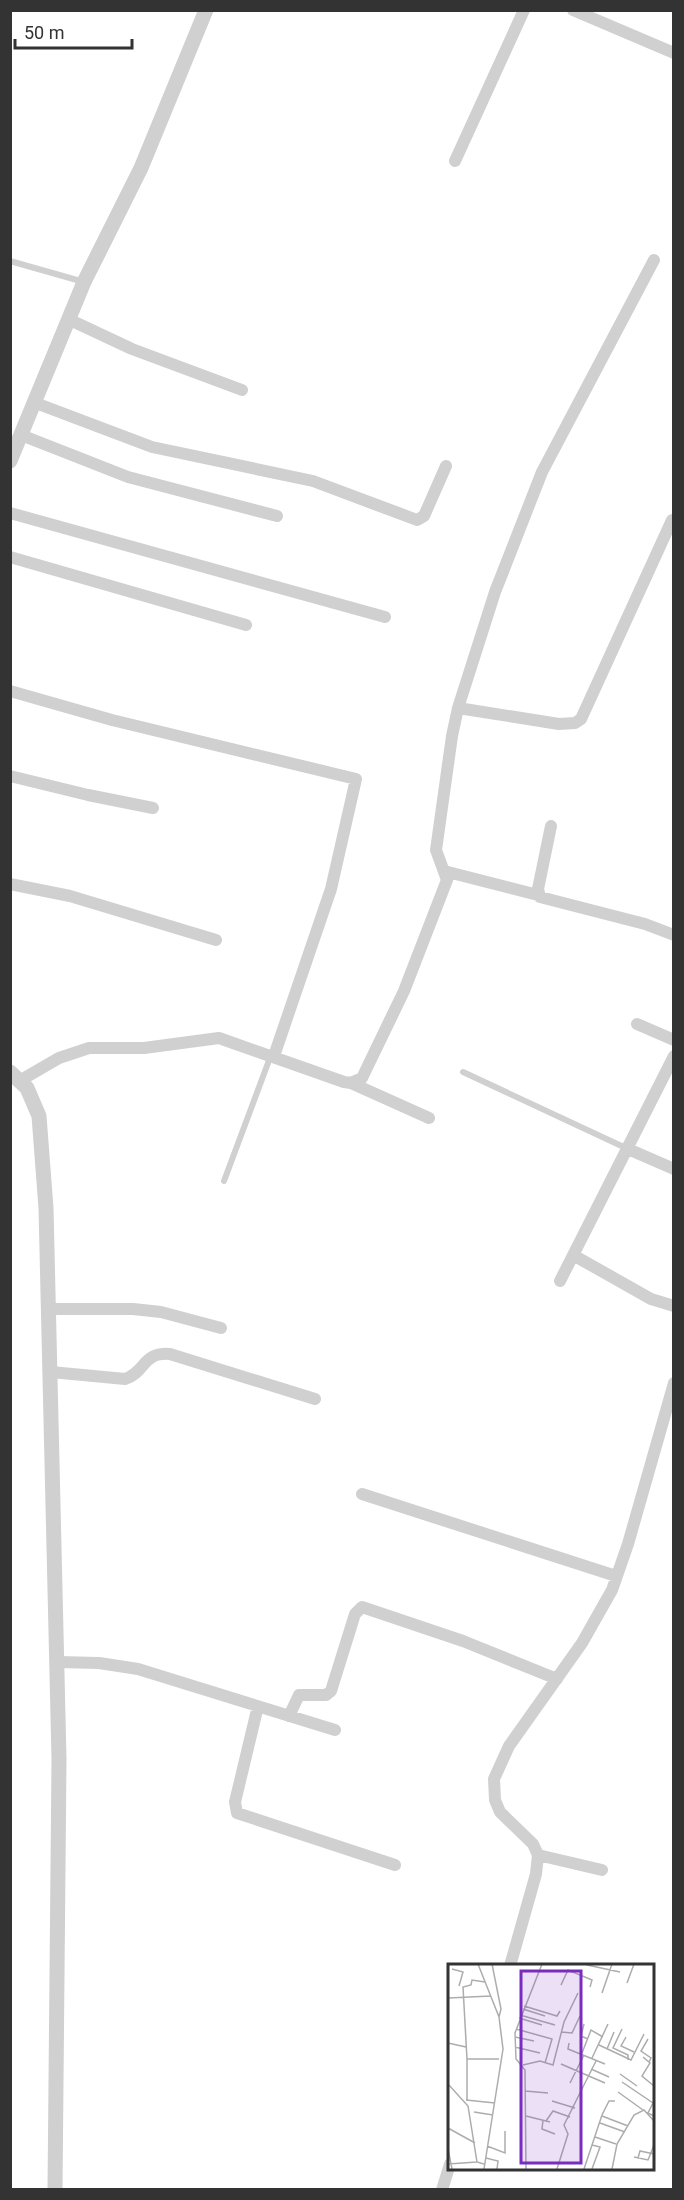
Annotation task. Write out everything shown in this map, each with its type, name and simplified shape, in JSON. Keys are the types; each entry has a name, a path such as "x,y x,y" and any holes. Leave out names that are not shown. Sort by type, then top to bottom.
{"street":[{"path":"10,461 84,282 141,168 206,10"},
{"path":"455,161 524,10"},
{"path":"573,10 674,53"},
{"path":"351,1083 362,1078 367,1070 404,991 445,885 447,877 438,858 437,846 458,708 495,592 542,472 654,260"},
{"path":"68,319 132,349 242,390"},
{"path":"33,402 152,447 313,481 417,520 424,516 446,465"},
{"path":"21,435 128,477 277,516"},
{"path":"10,513 385,617"},
{"path":"458,708 559,724 575,723 581,719 672,520"},
{"path":"10,557 246,625"},
{"path":"10,691 112,720 356,779 331,889 273,1056"},
{"path":"10,776 88,795 153,807"},
{"path":"538,895 551,826"},
{"path":"444,871 538,895 542,899 645,924 674,934"},
{"path":"10,884 70,896 216,940"},
{"path":"637,1024 674,1040"},
{"path":"56,2189 57,1662 50,1309 43,1139 35,1102 16,1076 89,1048 144,1048 225,1038 351,1083 429,1118"},
{"path":"560,1281 674,1056"},
{"path":"628,1149 674,1169"},
{"path":"573,1255 651,1299 674,1306"},
{"path":"50,1309 133,1309 160,1312 221,1328"},
{"path":"51,1372 125,1379 133,1375 150,1357 170,1354 315,1399"},
{"path":"511,1964 536,1874 538,1855 533,1844 500,1812 495,1800 494,1779 509,1746 582,1643 616,1576 674,1383"},
{"path":"362,1494 616,1576"},
{"path":"289,1716 301,1693 324,1695 331,1691 355,1614 363,1607 471,1644 557,1679"},
{"path":"57,1662 99,1663 138,1670 335,1730"},
{"path":"258,1706 235,1802 237,1813 396,1865"},
{"path":"538,1855 602,1870"},
{"path":"442,2190 448,2170"}],"lane":[{"path":"10,261 84,282"},
{"path":"224,1180 273,1056"},
{"path":"463,1072 628,1149"}]}
